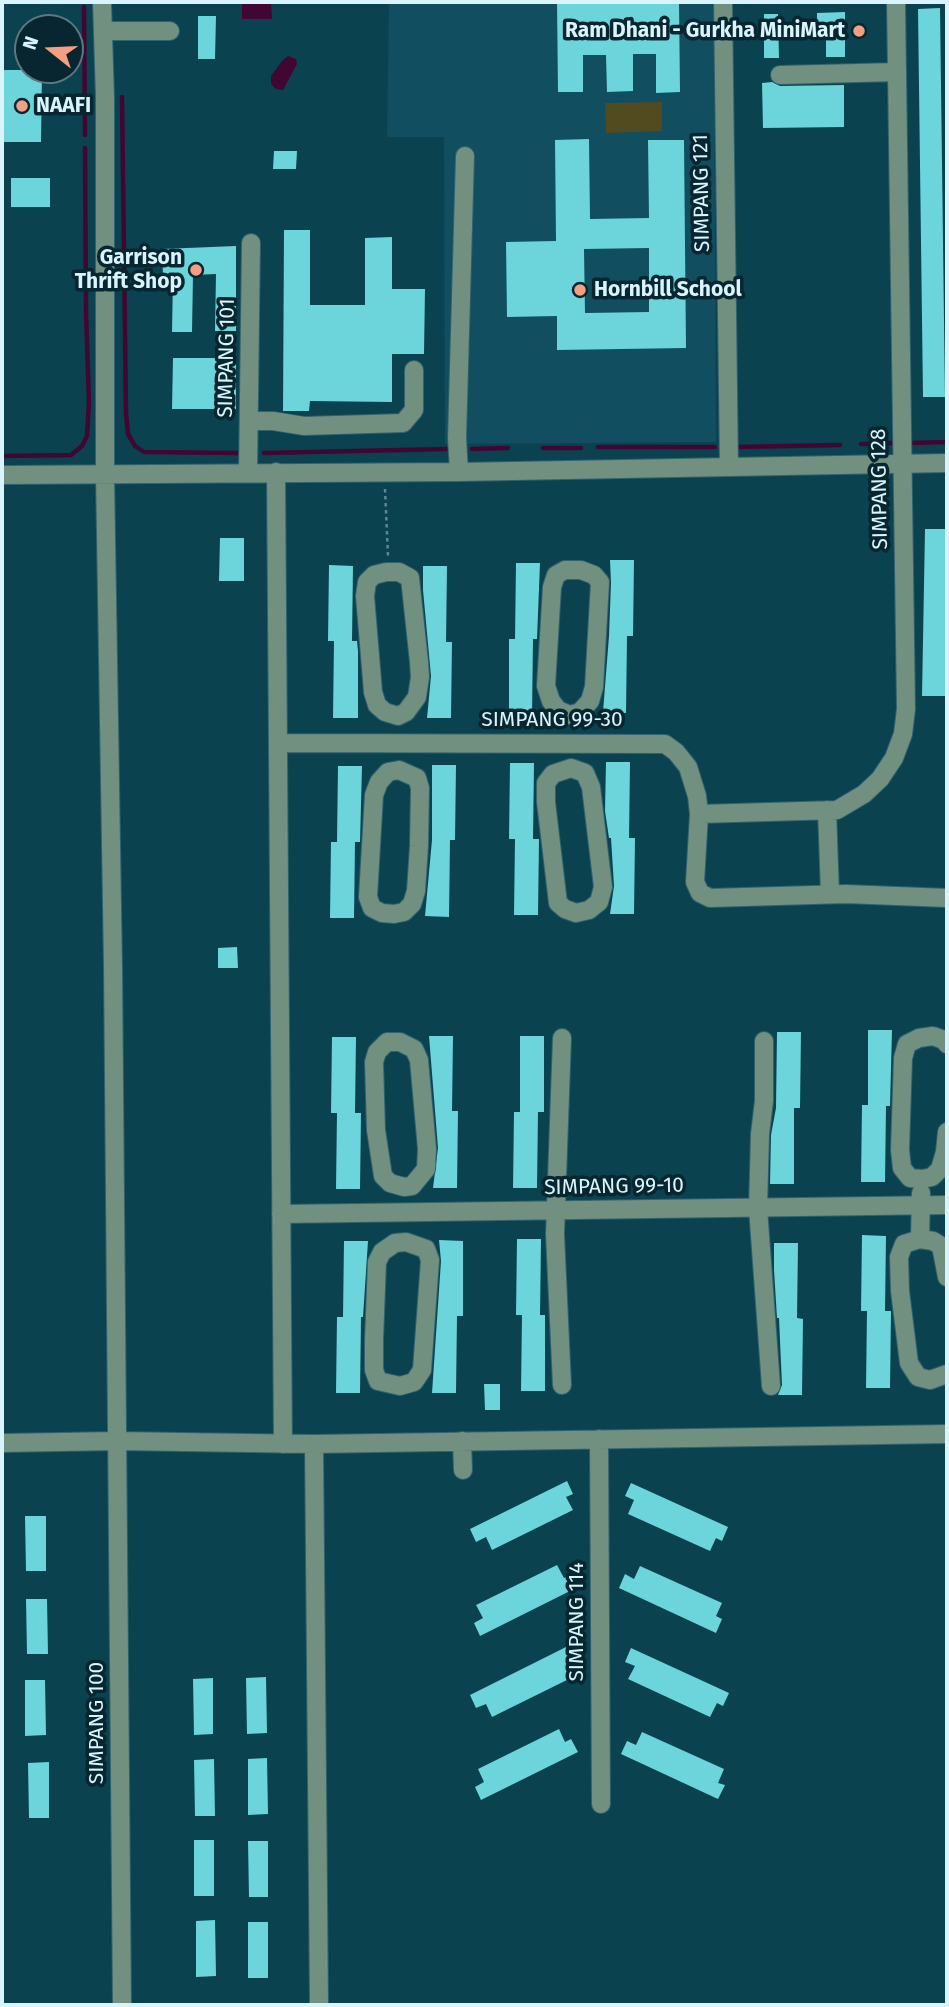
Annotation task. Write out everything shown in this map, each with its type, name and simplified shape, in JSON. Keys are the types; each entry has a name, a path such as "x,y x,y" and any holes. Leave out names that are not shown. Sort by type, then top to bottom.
{"street":[{"name":"SIMPANG 100","path":"102,2 122,2005"},
{"name":"SIMPANG 121","path":"723,2 729,467"},
{"name":"SIMPANG 128","path":"699,814 836,810 880,779 894,758 903,734 906,709 896,2"},
{"path":"103,31 170,31"},
{"path":"780,75 897,72"},
{"path":"459,472 457,438 466,156"},
{"name":"SIMPANG 101","path":"248,473 251,243"},
{"path":"249,421 273,421 304,426 403,423 414,410 414,370"},
{"path":"2,475 385,473 947,463"},
{"path":"276,472 283,1444"},
{"path":"565,570 581,570 594,575 600,582 594,687 590,701 580,712 570,715 558,710 551,701 546,686 552,587 556,575 565,570"},
{"path":"386,572 399,572 410,578 419,662 417,697 406,712 398,716 385,712 377,705 373,692 365,596 367,582 374,575 386,572"},
{"path":"570,715 571,768"},
{"path":"398,716 399,771"},
{"name":"SIMPANG 99-30","path":"278,743 665,744 688,766 695,788 699,814 695,882 700,893 710,898 830,894"},
{"path":"571,768 585,773 591,788 603,887 599,902 589,910 576,913 558,903 546,802 546,783 553,774 571,768"},
{"path":"399,771 417,778 420,788 419,846 416,891 412,904 404,912 394,914 382,913 372,908 368,897 374,795 379,782 388,772 399,771"},
{"path":"827,810 830,894 947,898"},
{"path":"947,1044 933,1036 919,1038 907,1044 903,1058 900,1150 902,1168 910,1178 922,1180 932,1177 940,1169 947,1132"},
{"path":"562,1038 555,1210 562,1385"},
{"path":"764,1041 764,1101 758,1208 771,1386"},
{"path":"387,1042 400,1042 414,1049 419,1060 427,1149 426,1169 412,1186 404,1187 390,1183 383,1176 376,1129 374,1062 377,1052 387,1042"},
{"path":"920,1238 922,1180"},
{"path":"404,1187 406,1242"},
{"name":"SIMPANG 99-10","path":"281,1214 947,1205"},
{"path":"947,1277 941,1246 920,1238 904,1244 900,1257 900,1291 909,1363 918,1377 930,1380 947,1374"},
{"path":"406,1242 426,1249 430,1260 422,1370 414,1382 400,1386 378,1381 374,1370 377,1262 382,1252 395,1243 406,1242"},
{"path":"2,1443 117,1440 314,1444 947,1434"},
{"name":"SIMPANG 114","path":"599,1438 601,1804"},
{"path":"462,1441 463,1470"},
{"path":"314,1444 319,2005"}],"path":[{"path":"385,473 388,563"}],"shaded area":[{"path":"242,2 271,2 272,19 242,19"},
{"name":"Hornbill School","path":"389,2 714,2 716,442 445,444 444,137 387,137"},
{"path":"288,56 296,59 297,64 283,90 276,89 271,84 271,76"},
{"path":"662,102 662,131 606,133 605,103"}],"building":[{"path":"557,2 679,2 680,92 656,93 656,54 633,54 633,91 607,92 606,55 583,55 583,92 558,92"},
{"path":"940,8 945,397 923,397 918,9"},
{"path":"845,12 845,57 826,57 826,30 817,30 817,13"},
{"path":"764,14 778,14 779,58 764,58"},
{"path":"198,16 216,16 215,59 198,59"},
{"name":"NAAFI","path":"2,70 14,70 14,84 42,84 41,142 2,142"},
{"path":"772,82 780,86 844,85 844,127 763,128 762,83"},
{"path":"589,139 590,219 649,218 648,140 684,140 686,348 557,350 557,316 507,317 506,242 556,241 555,140","holes":["649,248 649,312 585,313 584,249"]},
{"path":"274,151 297,151 296,169 273,169"},
{"path":"11,178 50,178 50,207 11,207"},
{"path":"284,230 310,230 310,305 365,305 365,238 392,237 392,289 425,289 424,354 392,354 392,402 310,401 309,411 283,411"},
{"path":"236,246 236,331 215,331 216,274 193,275 192,332 172,332 173,276 163,276 162,249"},
{"path":"173,358 236,358 236,409 172,409"},
{"path":"925,529 947,529 947,696 922,696"},
{"path":"220,538 244,538 244,581 219,581"},
{"path":"610,560 634,560 633,636 627,636 626,713 603,712 609,636"},
{"path":"516,563 540,563 537,639 533,639 532,715 509,715 509,639 515,639"},
{"path":"329,565 353,566 352,641 357,641 358,651 358,718 333,718 334,641 328,641"},
{"path":"423,566 447,566 446,642 452,642 451,718 427,718 431,676"},
{"path":"606,762 630,762 629,838 635,838 634,914 610,914 614,886 611,838 605,811"},
{"path":"510,763 534,763 533,839 539,839 538,915 514,915 515,839 509,839"},
{"path":"432,765 456,765 455,840 450,840 449,917 425,916 432,840"},
{"path":"338,766 362,766 360,842 355,842 354,918 330,918 331,842 337,842"},
{"path":"237,947 238,968 218,968 218,948"},
{"path":"868,1030 892,1030 890,1106 886,1106 885,1182 861,1182 862,1105 868,1105"},
{"path":"777,1032 801,1032 800,1108 794,1108 794,1184 770,1184 771,1135 776,1108"},
{"path":"429,1036 453,1036 452,1111 458,1111 457,1188 433,1188 438,1148"},
{"path":"520,1036 544,1036 544,1112 538,1112 537,1188 513,1188 514,1112 520,1112"},
{"path":"332,1037 356,1037 355,1113 361,1113 360,1189 336,1189 337,1113 331,1113"},
{"path":"862,1235 886,1236 885,1311 891,1311 890,1388 866,1388 867,1311 861,1311"},
{"path":"517,1239 541,1239 540,1315 545,1315 545,1391 521,1391 522,1315 516,1315"},
{"path":"439,1240 463,1241 463,1316 457,1316 456,1393 432,1393 441,1261"},
{"path":"344,1241 368,1241 361,1317 360,1393 336,1393 337,1317 343,1317"},
{"path":"774,1243 798,1243 797,1318 803,1319 802,1395 778,1395 782,1385"},
{"path":"484,1384 500,1384 500,1410 485,1410"},
{"path":"567,1481 573,1494 566,1497 573,1510 492,1550 486,1537 476,1542 470,1529"},
{"path":"631,1483 728,1527 722,1541 716,1538 710,1551 628,1514 634,1500 625,1496"},
{"path":"25,1516 46,1516 46,1571 26,1571"},
{"path":"557,1565 564,1578 570,1575 576,1588 480,1636 474,1623 483,1618 476,1605"},
{"path":"640,1566 722,1603 716,1616 722,1619 716,1633 619,1588 625,1574 634,1579"},
{"path":"26,1599 47,1599 48,1654 27,1654"},
{"path":"566,1647 573,1660 567,1663 573,1677 492,1717 486,1704 476,1708 470,1695"},
{"path":"631,1648 729,1693 723,1706 717,1703 710,1717 628,1679 635,1666 625,1662"},
{"path":"266,1677 267,1733 247,1734 246,1678"},
{"path":"213,1678 213,1734 194,1735 193,1679"},
{"path":"25,1680 45,1680 46,1735 25,1736"},
{"path":"559,1729 565,1742 571,1739 578,1752 481,1800 475,1787 484,1782 478,1769"},
{"path":"642,1732 724,1769 718,1783 725,1785 718,1799 621,1754 627,1741 636,1745"},
{"path":"267,1758 268,1814 248,1815 248,1759"},
{"path":"214,1759 215,1816 195,1816 194,1760"},
{"path":"49,1762 49,1818 29,1818 28,1763"},
{"path":"194,1840 214,1840 214,1896 194,1896"},
{"path":"248,1841 268,1841 268,1897 249,1897"},
{"path":"215,1920 216,1976 196,1977 196,1921"},
{"path":"248,1922 268,1922 268,1978 248,1978"}],"waterway":[{"path":"84,7 85,135"},
{"path":"122,97 128,434 135,446 144,452 239,453"},
{"path":"2,456 71,455 82,446 87,436 89,403 85,148"},
{"path":"910,443 947,442"},
{"path":"861,444 894,443"},
{"path":"736,447 840,445"},
{"path":"598,447 715,447"},
{"path":"472,449 508,448"},
{"path":"543,448 581,448"},
{"path":"264,453 447,449"}],"place":[{"name":"Ram Dhani - Gurkha MiniMart","path":"859,31"},
{"name":"NAAFI","path":"22,106"},
{"name":"Garrison Thrift Shop","path":"196,270"},
{"name":"Hornbill School","path":"580,290"}]}
